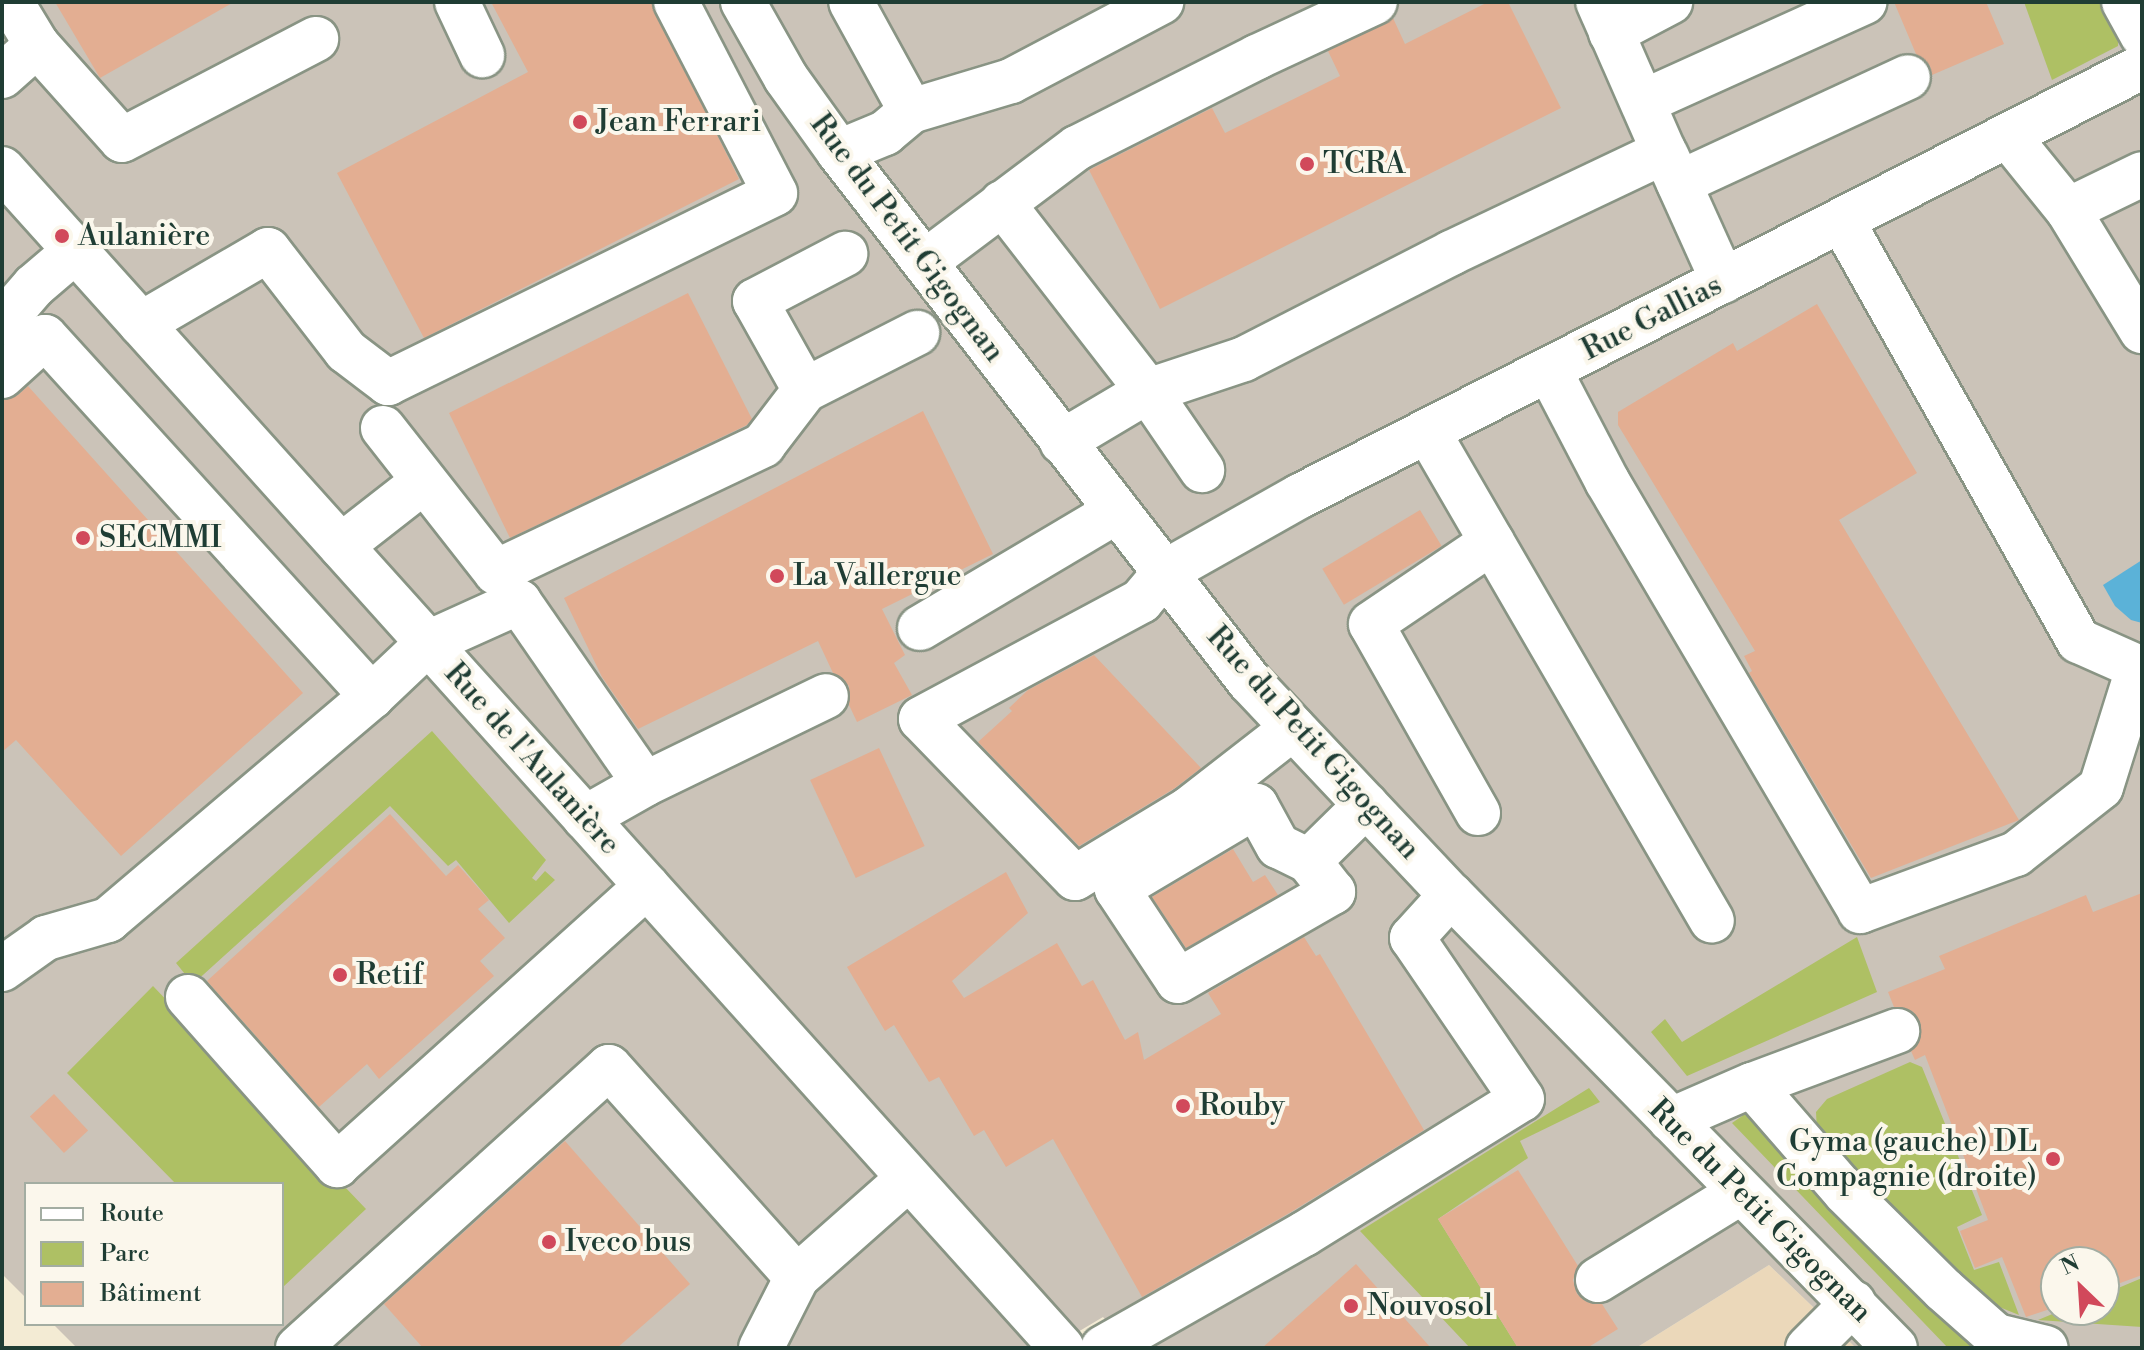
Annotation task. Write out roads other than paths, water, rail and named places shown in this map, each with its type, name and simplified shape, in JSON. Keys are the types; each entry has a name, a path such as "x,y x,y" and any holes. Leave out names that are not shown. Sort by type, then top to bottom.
{"street":[{"path":"11,2 37,45 122,140 316,39"},
{"path":"457,2 482,55"},
{"path":"141,324 268,250 346,351 388,383 775,193 676,2"},
{"name":"Rue du Petit Gigognan","path":"743,2 786,78 839,152 1250,682 1451,895 1895,1348"},
{"path":"851,2 911,111"},
{"path":"839,152 885,133 911,111 1011,81 1161,2"},
{"path":"925,262 1077,148 1375,2"},
{"path":"1670,2 1604,18 1723,281"},
{"path":"1643,102 1864,2"},
{"path":"2124,2 2142,35"},
{"path":"2,76 37,45"},
{"name":"Rue Gallias","path":"1293,728 1189,809 1075,878 921,719 1141,601 1165,572 1300,496 2142,67"},
{"path":"1062,442 1148,391 1244,359 1451,253 1908,77"},
{"path":"2008,136 2068,210 2142,331"},
{"name":"Rue de l'Aulanière","path":"2,169 1062,1348"},
{"path":"2068,210 2142,174"},
{"path":"1002,203 1148,391 1202,470"},
{"path":"1549,370 1607,481 1860,911 2016,854 2101,787 2140,669 2079,641 1842,221"},
{"path":"2,323 34,286 75,251"},
{"path":"805,390 755,301 845,254"},
{"path":"383,428 496,572 763,445 805,390 917,333"},
{"path":"2,376 45,337 372,696"},
{"path":"1428,432 1712,921"},
{"path":"341,546 423,482"},
{"path":"920,628 1117,511"},
{"path":"1478,813 1371,624 1492,542"},
{"path":"2,969 46,938 108,920 372,696 428,643 519,602 645,784"},
{"path":"585,818 645,784 826,696"},
{"path":"1309,861 1366,805"},
{"path":"1256,806 1278,846 1309,861 1333,892 1178,981 1117,889 1256,806"},
{"path":"188,997 337,1165 647,886"},
{"path":"1103,1348 1304,1234 1522,1099 1412,938 1451,895"},
{"path":"1671,1120 1752,1085 1897,1031"},
{"path":"298,1348 609,1067 797,1277"},
{"path":"1752,1085 1845,1192 1944,1290 1996,1336 2046,1348"},
{"path":"761,1348 797,1277 909,1178"},
{"path":"1598,1280 1741,1192"},
{"path":"1808,1348 1853,1303"}],"water":[{"path":"2142,560 2142,623 2131,620 2115,606 2103,585"}],"place":[{"name":"Jean Ferrari","path":"580,122"},
{"name":"TCRA","path":"1307,164"},
{"name":"Aulanière","path":"62,236"},
{"name":"SECMMI","path":"83,538"},
{"name":"La Vallergue","path":"777,576"},
{"name":"Retif","path":"340,975"},
{"name":"Rouby","path":"1183,1106"},
{"name":"Gyma (gauche) DL Compagnie (droite)","path":"2053,1159"},
{"name":"Iveco bus","path":"549,1242"},
{"name":"Nouvosol","path":"1351,1306"}]}
